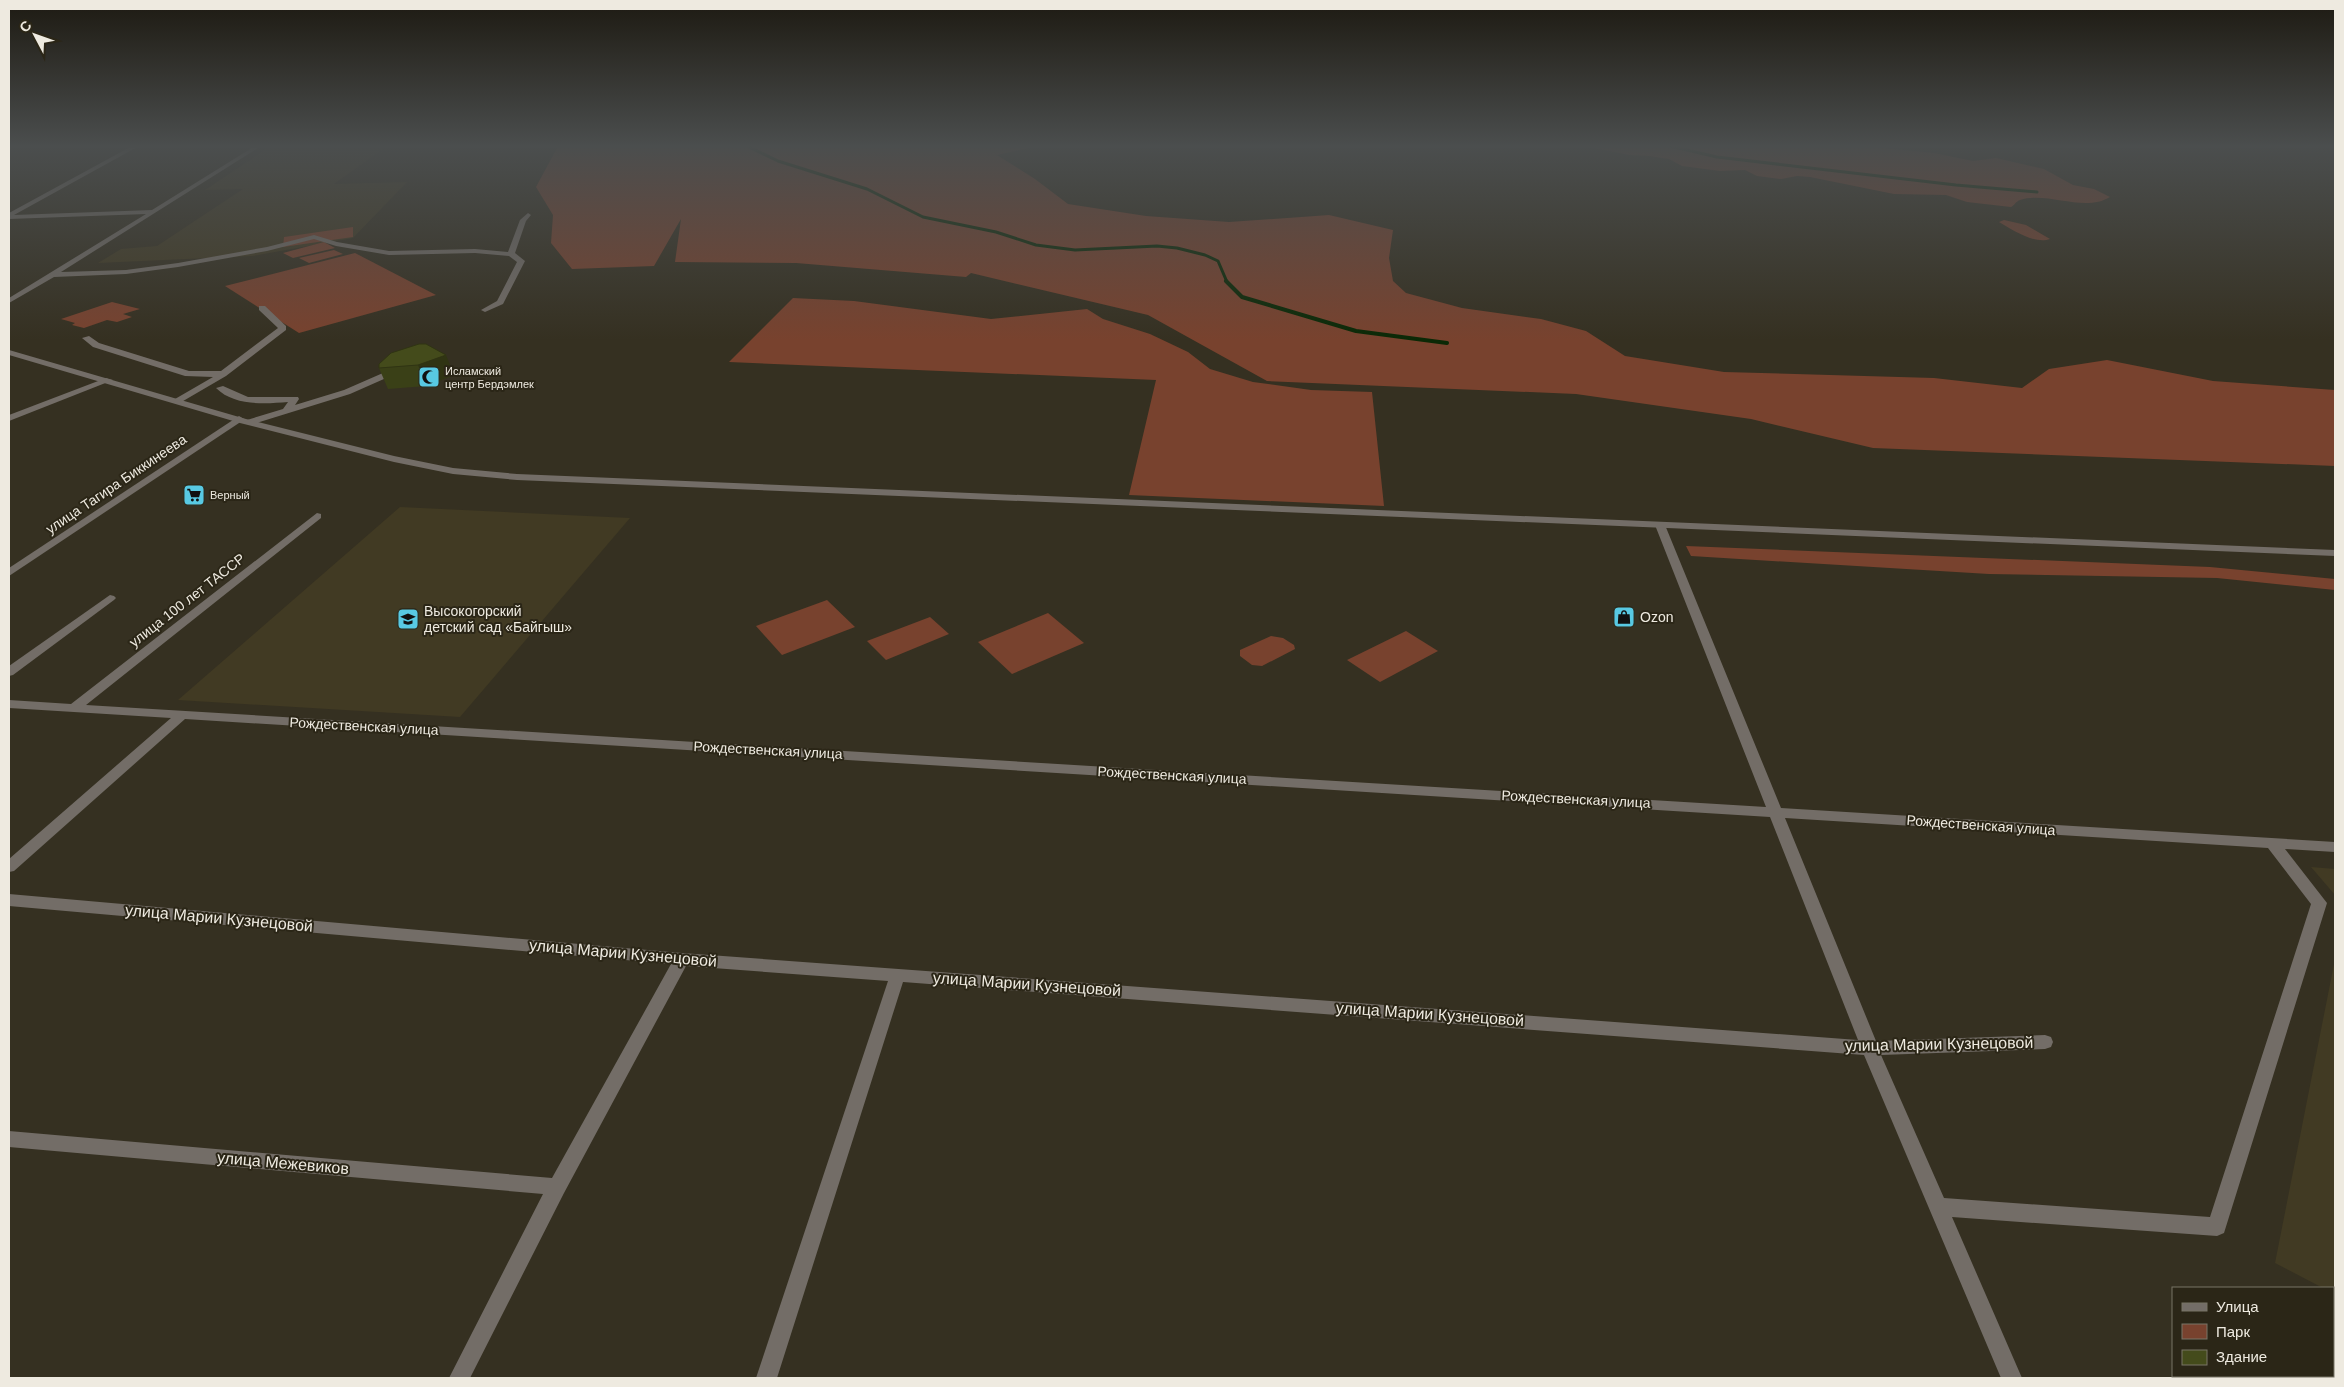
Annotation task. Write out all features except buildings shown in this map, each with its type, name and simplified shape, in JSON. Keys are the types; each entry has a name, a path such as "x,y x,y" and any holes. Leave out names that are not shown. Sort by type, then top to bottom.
{"street":[{"path":"9,216 151,212"},
{"path":"9,301 151,212"},
{"path":"512,254 523,220 528,215"},
{"path":"52,275 126,272 178,265 267,249 314,237 336,244 388,253 475,250 512,254 521,261 500,302 485,310"},
{"path":"178,400 222,374 283,328 262,308"},
{"path":"86,338 96,345 188,374 222,374"},
{"path":"9,352 178,400 244,421 394,459 453,471 517,478 2335,553"},
{"name":"улица Тагира Биккинеева","path":"9,573 244,421 286,411 347,392 412,363"},
{"path":"9,418 109,380"},
{"path":"220,388 231,396 253,402 295,399 286,411"},
{"name":"улица 100 лет ТАССР","path":"74,708 317,516"},
{"path":"1660,525 1870,1048 2012,1378"},
{"path":"9,672 110,598"},
{"name":"Рождественская улица","path":"10,706 74,708 1776,811 2335,848"},
{"path":"9,867 182,715"},
{"path":"1940,1207 2217,1227 2319,903 2272,843"},
{"name":"улица Марии Кузнецовой","path":"9,900 682,959 1870,1048 2046,1042"},
{"path":"459,1378 557,1187 682,959"},
{"path":"766,1378 898,974"},
{"name":"улица Межевиков","path":"9,1139 557,1187"}],"shaded area":[{"path":"210,211 379,211 353,238 253,256 98,263 121,249 157,246"},
{"name":"Высокогорский детский сад «Байгыш»","path":"400,507 630,518 460,717 178,700"},
{"path":"2311,867 2335,869 2335,895"},
{"path":"2335,959 2335,1295 2334,1287 2321,1287 2275,1263"}],"green space":[{"path":"550,211 1112,211 1146,216 1229,222 1329,215 1393,230 1389,258 1393,281 1406,293 1462,308 1541,319 1586,331 1625,356 1724,372 1934,378 2022,388 2049,369 2107,360 2213,381 2335,390 2335,466 1873,448 1751,419 1576,394 1267,381 1148,315 971,273 966,277 796,263 675,262 681,219 654,266 572,269 551,243 553,215"},
{"path":"2004,220 2026,225 2050,239 2037,240 2030,238 1999,222"},
{"path":"353,227 353,237 283,247 284,237"},
{"path":"324,242 335,248 293,258 283,253"},
{"path":"334,250 343,254 309,263 299,258"},
{"path":"355,253 436,295 299,333 225,286"},
{"path":"793,298 854,301 991,319 1087,309 1103,319 1150,334 1188,352 1210,369 1253,382 1311,390 1372,392 1384,506 1129,495 1156,380 729,362"},
{"path":"112,302 140,309 123,314 132,317 117,322 107,320 84,328 72,325 75,323 61,319"},
{"path":"1686,546 2210,567 2335,579 2335,590 2217,578 1989,574 1691,556"},
{"path":"827,600 855,627 782,655 756,626"},
{"path":"1048,613 1084,643 1012,674 978,642"},
{"path":"930,617 949,634 886,660 867,641"},
{"path":"1406,631 1438,651 1380,682 1347,660"},
{"path":"1271,636 1283,638 1294,645 1295,649 1262,666 1252,665 1240,656 1240,650"}],"waterway":[{"path":"910,211 923,217 996,232 1036,245 1075,250 1157,246 1177,248 1205,255 1218,261 1227,282"},
{"path":"1227,282 1242,297 1356,331 1447,343"}],"place":[{"name":"Исламский центр Бердэмлек","path":"429,377"},
{"name":"Верный","path":"194,495"},
{"name":"Ozon","path":"1624,617"},
{"name":"Высокогорский детский сад «Байгыш»","path":"408,619"}]}
